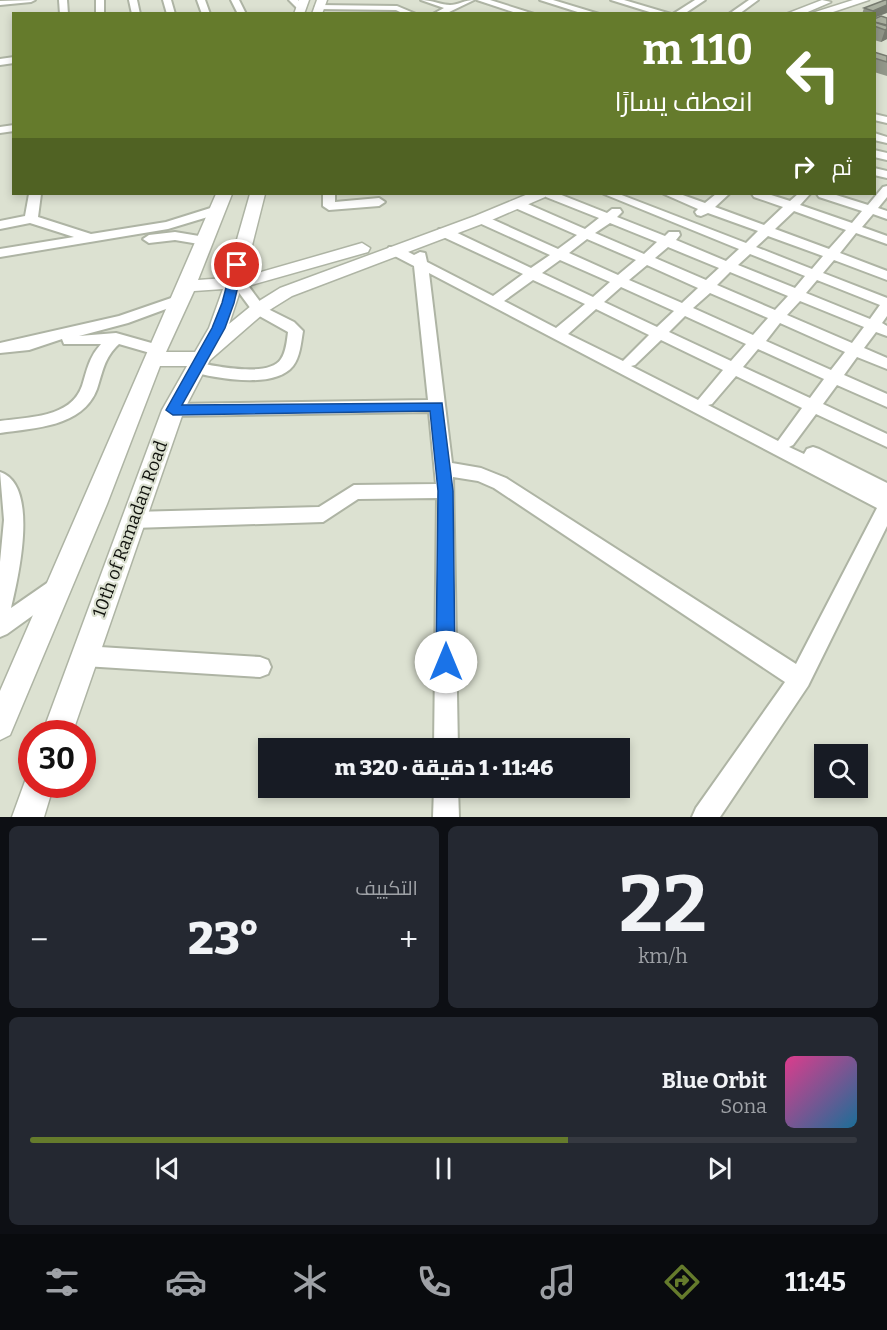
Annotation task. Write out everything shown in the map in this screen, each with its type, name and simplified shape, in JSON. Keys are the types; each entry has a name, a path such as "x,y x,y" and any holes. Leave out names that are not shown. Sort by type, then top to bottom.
{"main road":[{"path":"797,12 832,0"},
{"path":"821,12 864,0"},
{"name":"10th of Ramadan Road","path":"62,720 173,410 218,328 228,303 257,195"},
{"path":"184,293 316,263 511,199 534,195"},
{"path":"155,354 197,363 257,310 286,292 319,278 410,254 444,232 481,219 511,199"},
{"path":"0,725 155,354 184,293 220,202"},
{"path":"28,817 34,798"}],"street":[{"path":"0,3 31,0"},
{"path":"424,0 451,8"},
{"path":"442,12 470,0"},
{"path":"481,0 523,12"},
{"path":"544,0 587,12"},
{"path":"615,0 660,12"},
{"path":"626,12 648,0"},
{"path":"680,12 701,0"},
{"path":"736,12 754,0"},
{"path":"397,8 408,4"},
{"path":"502,12 520,4"},
{"path":"570,12 586,4"},
{"path":"320,7 397,8 407,12"},
{"path":"706,400 883,193"},
{"path":"31,219 35,195"},
{"path":"329,195 329,206 379,202"},
{"path":"553,195 880,328"},
{"path":"616,195 635,198 687,224 887,304 880,328 854,350 788,441"},
{"path":"678,195 715,200"},
{"path":"699,195 770,226 835,250 887,265"},
{"path":"761,195 887,240"},
{"path":"630,362 803,195"},
{"path":"826,195 887,216"},
{"path":"498,299 635,198"},
{"path":"511,199 585,235 887,364"},
{"path":"560,331 715,200"},
{"path":"0,253 178,223 220,202"},
{"path":"0,225 31,219 91,238"},
{"path":"481,219 887,400"},
{"path":"444,232 887,441"},
{"path":"0,264 159,237 175,236 205,241"},
{"path":"835,250 887,276"},
{"path":"410,254 560,331 887,506 800,679 705,817"},
{"path":"410,254 437,406 446,491 446,738"},
{"path":"197,363 230,375 272,372 286,365 296,331 291,326 272,320 257,310 235,283"},
{"path":"20,345 123,320 184,293"},
{"path":"560,331 630,362 887,491"},
{"path":"0,427 61,416 81,404 86,397 97,355 116,338"},
{"path":"0,348 116,338 155,354"},
{"path":"173,410 437,406"},
{"path":"443,468 481,475 500,483 800,679"},
{"path":"0,478 10,490 12,498 0,609"},
{"path":"133,519 323,514 354,492 446,491"},
{"path":"0,627 60,585"},
{"path":"84,656 260,667"},
{"path":"446,798 446,817"}],"building":[{"path":"887,0 887,5 873,11 864,8"},
{"path":"881,16 887,18 887,25 876,22 876,18"},
{"path":"876,23 887,26 885,30 876,27"},
{"path":"876,53 887,56 887,62 876,59"}],"route":[{"path":"237,265 228,303 218,328 173,410 437,406 446,491 446,662"}]}
